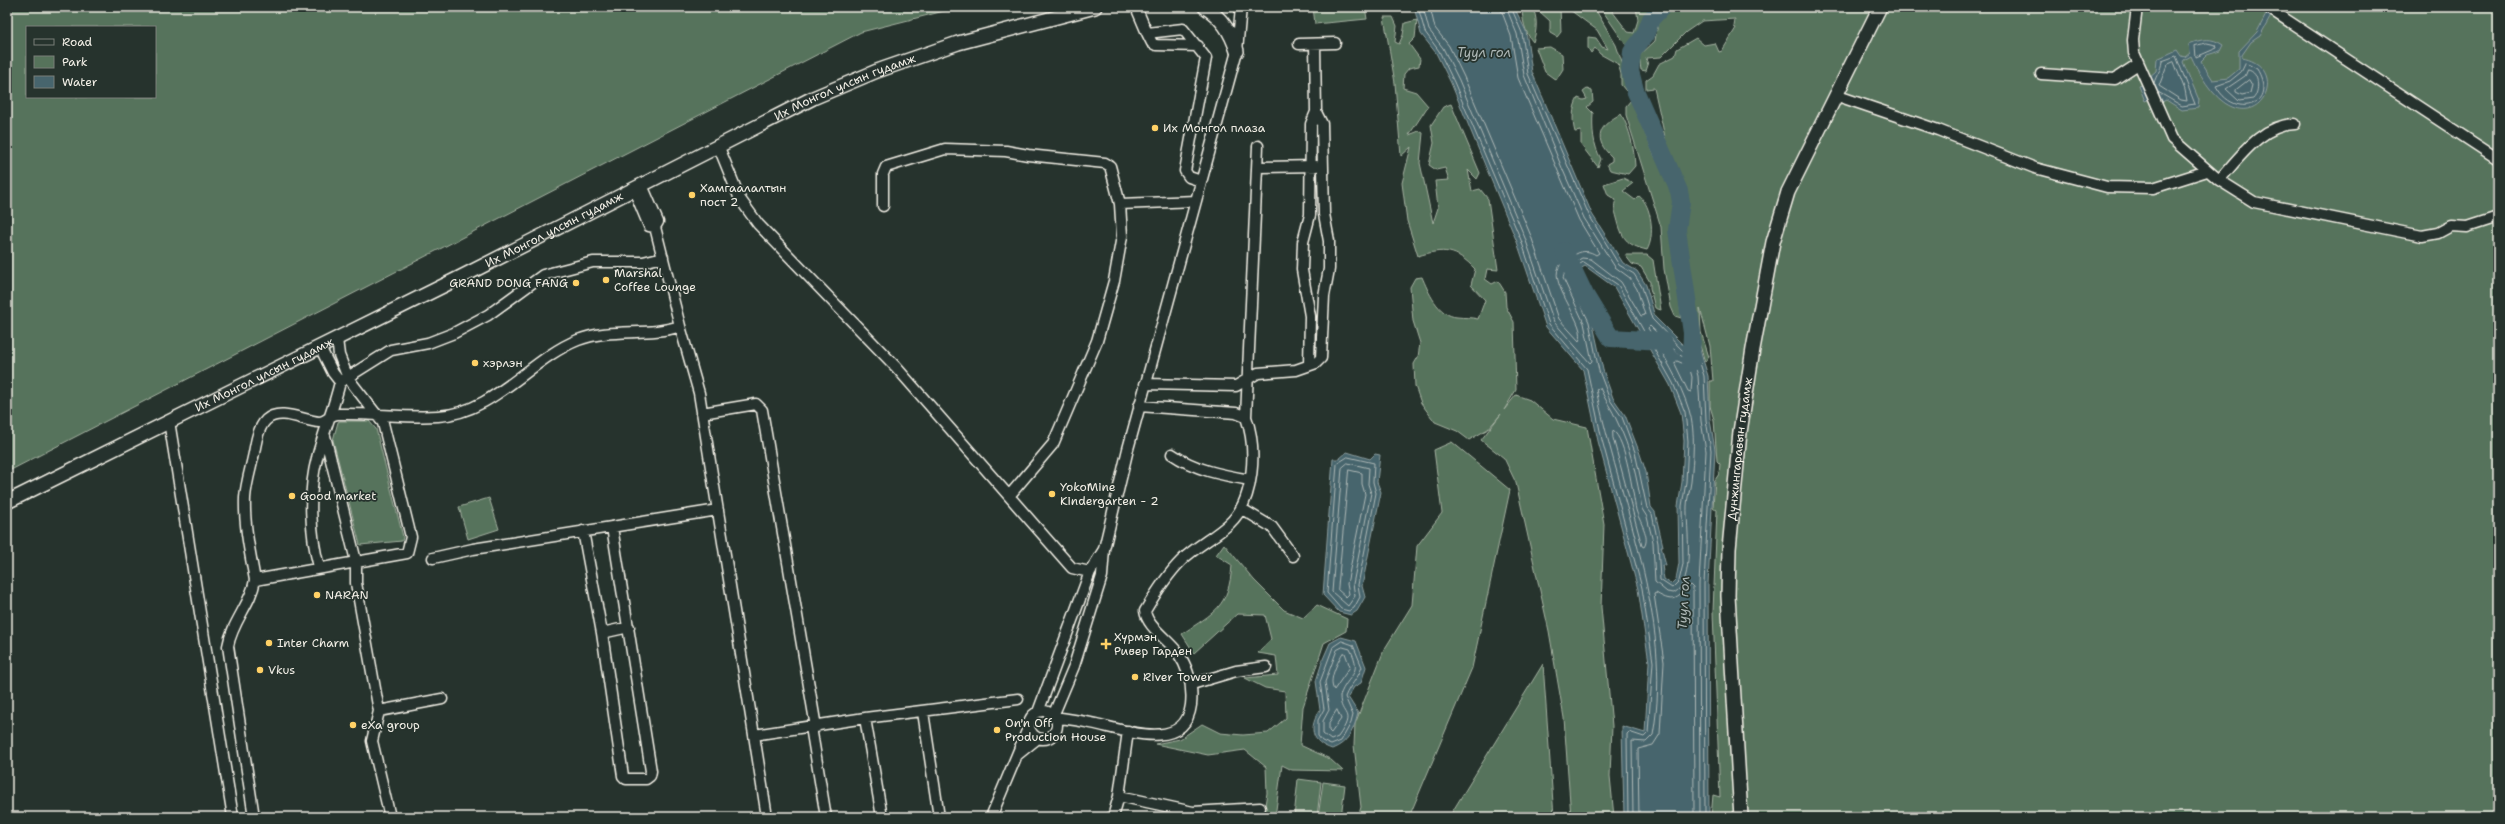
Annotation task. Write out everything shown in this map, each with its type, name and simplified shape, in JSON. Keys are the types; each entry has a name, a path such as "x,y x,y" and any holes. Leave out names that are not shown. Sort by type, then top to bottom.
{"main road":[{"name":"Их Монгол улсын гудамж","path":"7,502 169,420 320,348 813,98 877,71 958,43 1095,7"},
{"path":"1205,7 1224,23 1232,36 1237,51"},
{"name":"Дүнжингаравын гудамж","path":"1741,817 1728,596 1731,514 1740,432 1767,270 1778,225 1794,176 1880,7"}],"street":[{"path":"1136,7 1152,43 1156,45 1198,46"},
{"path":"1015,757 1038,738 1048,737 1074,666 1102,576 1104,549 1139,406 1237,51 1241,7"},
{"path":"2137,7 2133,40 2138,64 2172,139 2207,171 2254,202 2422,236 2438,233 2451,226 2467,227 2498,217"},
{"path":"2271,10 2498,159"},
{"path":"1147,33 1181,29 1205,55 1207,63 1186,171 1188,177 1201,181"},
{"path":"1300,44 1334,43"},
{"path":"1309,365 1310,316 1302,270 1303,242 1310,215 1311,124 1316,112 1315,44"},
{"path":"2041,74 2115,79 2138,64"},
{"path":"1834,96 1938,130 2035,168 2107,187 2153,188 2207,171"},
{"path":"1145,384 1236,386 1258,373 1296,370 1316,363 1323,354 1324,296 1330,269 1329,241 1324,214 1322,124 1316,112"},
{"path":"2219,180 2264,132 2279,126 2295,124"},
{"path":"718,145 740,199 758,224 896,367 1072,568 1090,572"},
{"path":"1038,712 1046,712 1054,720 1076,719 1128,731 1159,735 1176,729 1189,715 1192,684 1178,653 1149,622 1145,611 1181,561 1230,523 1242,509 1250,480 1252,434 1246,417 1258,146"},
{"path":"882,206 883,174 886,168 945,150 1006,151 1028,155 1105,163 1110,166 1113,171 1120,204 1122,236 1114,281 1097,341 1053,444 1009,496"},
{"path":"1258,167 1323,166"},
{"path":"638,187 649,226 655,227 699,393 767,817"},
{"path":"1120,204 1196,201"},
{"path":"344,380 391,350 428,343 454,333 488,314 543,275 593,262 643,262 663,257"},
{"path":"254,817 228,646 230,634 253,592 255,580 245,498 257,437 267,419 281,415 320,422 332,415 379,414 414,417 452,414 479,404 554,353 578,340 628,330 671,330 680,326"},
{"path":"319,567 313,535 312,506 316,458 344,380 337,339"},
{"path":"255,580 319,567 407,553 411,543 384,425 379,414 344,380 333,373 320,348"},
{"path":"702,413 756,404 762,410 814,727 826,817"},
{"path":"1139,406 1236,413 1246,417"},
{"path":"169,420 233,817"},
{"path":"325,436 356,561 356,583 379,711 372,741 390,817"},
{"path":"1172,454 1186,464 1216,474 1250,480"},
{"path":"1242,509 1272,527 1294,556"},
{"path":"433,558 583,531 718,510"},
{"path":"583,531 602,632 623,776 626,779 646,779 650,776 651,771 612,527"},
{"path":"991,817 1029,726 1031,717 1038,712 1090,572 1104,549"},
{"path":"602,632 629,627"},
{"path":"1192,684 1236,671 1266,667"},
{"path":"379,711 442,699"},
{"path":"754,735 866,718 1018,699"},
{"path":"923,712 939,817"},
{"path":"866,718 882,817"},
{"path":"1029,726 1031,732 1038,738"},
{"path":"1113,817 1119,796 1128,731"},
{"path":"1119,796 1193,812 1260,808"}],"green space":[{"path":"7,7 960,7 861,32 7,472"},
{"path":"1313,7 1365,7 1367,19 1315,24"},
{"path":"1522,7 1532,7 1534,11 1536,24 1533,42 1524,26"},
{"path":"1539,7 1560,7 1561,32 1557,37 1550,33 1550,21 1539,11"},
{"path":"1566,7 1594,7 1616,45 1629,83 1626,91 1621,85 1621,74 1618,64 1600,54 1595,48 1591,53 1588,48 1588,37 1596,38 1602,47 1608,49 1597,30"},
{"path":"1600,7 1609,7 1628,32 1634,33 1638,20 1636,7 1654,7 1628,48"},
{"path":"1666,7 2498,7 2498,817 1711,817 1713,795 1720,797 1713,612 1717,510 1713,507 1715,480 1719,474 1720,464 1717,461 1714,420 1710,406 1710,381 1713,381 1710,346 1700,308 1701,332 1709,357 1705,362 1693,323 1682,231 1684,195 1669,155 1654,88 1646,89 1646,80 1653,75 1659,64 1675,56 1677,49 1696,38 1704,45 1715,43 1719,52 1722,51 1736,28 1734,27 1735,19 1702,21 1686,32 1661,57 1646,58 1648,65 1646,71 1641,70 1639,56 1655,41 1658,23"},
{"path":"1384,17 1393,17 1397,26 1395,42 1399,44 1403,35 1405,23 1417,20 1415,38 1409,44 1420,59 1419,66 1409,68 1404,74 1403,88 1416,92 1428,106 1409,135 1419,131 1423,133 1420,163 1433,223 1438,208 1435,181 1449,180 1445,168 1436,170 1429,165 1434,143 1431,125 1443,107 1451,104 1480,173 1477,179 1468,170 1472,191 1480,189 1488,199 1498,270 1487,269 1485,279 1492,284 1498,281 1505,292 1506,307 1514,322 1516,390 1504,410 1516,395 1530,400 1553,419 1587,427 1604,524 1601,607 1612,726 1610,776 1614,817 1571,817 1564,718 1549,631 1516,483 1504,458 1481,440 1501,414 1488,429 1469,440 1457,431 1435,422 1421,403 1415,386 1414,364 1418,357 1420,343 1413,321 1410,287 1415,278 1422,277 1427,289 1439,308 1450,316 1478,319 1485,300 1471,285 1475,269 1462,257 1442,251 1418,256 1407,221 1402,183 1411,147 1401,156 1395,83"},
{"path":"1550,47 1562,54 1563,69 1556,80 1545,72 1536,48"},
{"path":"1587,89 1592,91 1593,102 1587,107 1593,113 1594,137 1596,148 1601,159 1598,167 1581,145 1581,131 1575,132 1573,124 1573,115 1576,102 1578,98 1583,100 1587,99 1583,92"},
{"path":"1631,100 1655,157 1669,175 1675,191 1676,209 1671,221 1671,244 1678,276 1681,318 1675,316 1671,307 1664,269 1661,227 1626,115 1626,106"},
{"path":"1621,114 1633,146 1635,166 1628,174 1610,170 1607,164 1612,161 1612,157 1602,144 1600,138 1603,128 1613,118"},
{"path":"1623,178 1633,183 1623,191 1635,200 1639,196 1647,206 1651,222 1651,237 1647,250 1634,246 1623,236 1615,211 1616,200 1608,195 1604,184"},
{"path":"1625,255 1647,255 1653,260 1661,310 1655,308 1650,282 1641,267 1632,264"},
{"path":"369,421 376,429 403,537 402,541 360,545 333,440 338,422"},
{"path":"1452,442 1510,490 1472,668 1409,817 1358,817 1361,807 1354,745 1355,724 1384,650 1412,605 1417,546 1442,513 1434,450"},
{"path":"489,498 499,529 468,539 459,507"},
{"path":"1224,544 1254,580 1284,610 1303,618 1317,605 1347,619 1346,631 1324,643 1303,707 1300,745 1330,759 1343,771 1292,770 1282,765 1275,817 1263,817 1267,793 1266,767 1245,750 1208,755 1155,744 1180,739 1202,724 1220,733 1243,735 1268,733 1286,718 1285,691 1265,688 1245,678 1278,675 1276,656 1258,653 1271,639 1265,615 1237,614 1194,653 1182,634 1211,614 1223,600 1227,591 1232,565 1216,555"},
{"path":"1543,664 1554,817 1449,817"},
{"path":"1298,779 1321,782 1317,817 1294,817"},
{"path":"1323,782 1345,785 1341,817 1318,817"}],"water":[{"name":"Туул гол","path":"1414,7 1514,7 1526,31 1532,72 1592,214 1623,263 1637,271 1646,285 1655,317 1688,350 1689,341 1696,337 1708,376 1710,420 1715,450 1708,584 1709,817 1624,817 1622,726 1645,733 1649,662 1638,589 1598,441 1583,370 1546,327 1517,242 1451,83 1436,53 1421,34","holes":["1585,266 1614,287 1670,385 1681,413 1684,441 1682,482 1678,506 1679,563 1676,579 1671,584 1664,579 1662,565 1666,566 1661,546 1663,546 1655,512 1651,507 1646,472 1625,415 1613,398 1603,370 1592,320 1571,275"]},
{"path":"2270,7 2276,7 2260,36 2251,42 2242,55 2242,58 2259,66 2267,78 2266,92 2258,104 2246,109 2229,106 2210,89 2191,56 2183,62 2199,100 2198,108 2182,110 2166,100 2162,102 2158,96 2145,101 2139,86 2151,81 2149,77 2156,71 2157,59 2177,50 2181,56 2185,57 2190,53 2189,44 2198,41 2211,40 2219,42 2223,45 2220,51 2207,55 2201,61 2213,80 2228,78 2239,69 2239,51 2257,32"},
{"path":"1347,452 1370,459 1375,454 1380,455 1377,482 1381,492 1362,586 1365,597 1357,611 1351,615 1339,612 1323,595 1333,459 1339,459"},
{"path":"1341,637 1356,641 1366,667 1361,683 1354,687 1348,697 1358,713 1350,735 1342,743 1332,749 1320,742 1314,734 1314,723 1320,710 1316,681 1330,643"}],"waterway":[{"name":"Туул гол","path":"1662,7 1651,19 1645,35 1632,52 1630,71 1635,90 1679,191 1681,202 1677,230 1692,333 1691,363"},
{"name":"Туул гол","path":"1564,251 1585,295 1611,338 1662,341 1665,346"}],"place":[{"name":"Их Монгол плаза","path":"1155,128"},
{"name":"Хамгаалалтын пост 2","path":"692,195"},
{"name":"Marshal Coffee Lounge","path":"606,280"},
{"name":"GRAND DONG FANG","path":"576,283"},
{"name":"хэрлэн","path":"475,363"},
{"name":"YokoMine Kindergarten - 2","path":"1052,494"},
{"name":"Good market","path":"292,496"},
{"name":"NARAN","path":"317,595"},
{"name":"Inter Charm","path":"269,643"},
{"name":"Хүрмэн Ривер Гарден","path":"1106,644"},
{"name":"Vkus","path":"260,670"},
{"name":"River Tower","path":"1135,677"},
{"name":"eXa group","path":"353,725"},
{"name":"On'n Off Production House","path":"997,730"}]}
